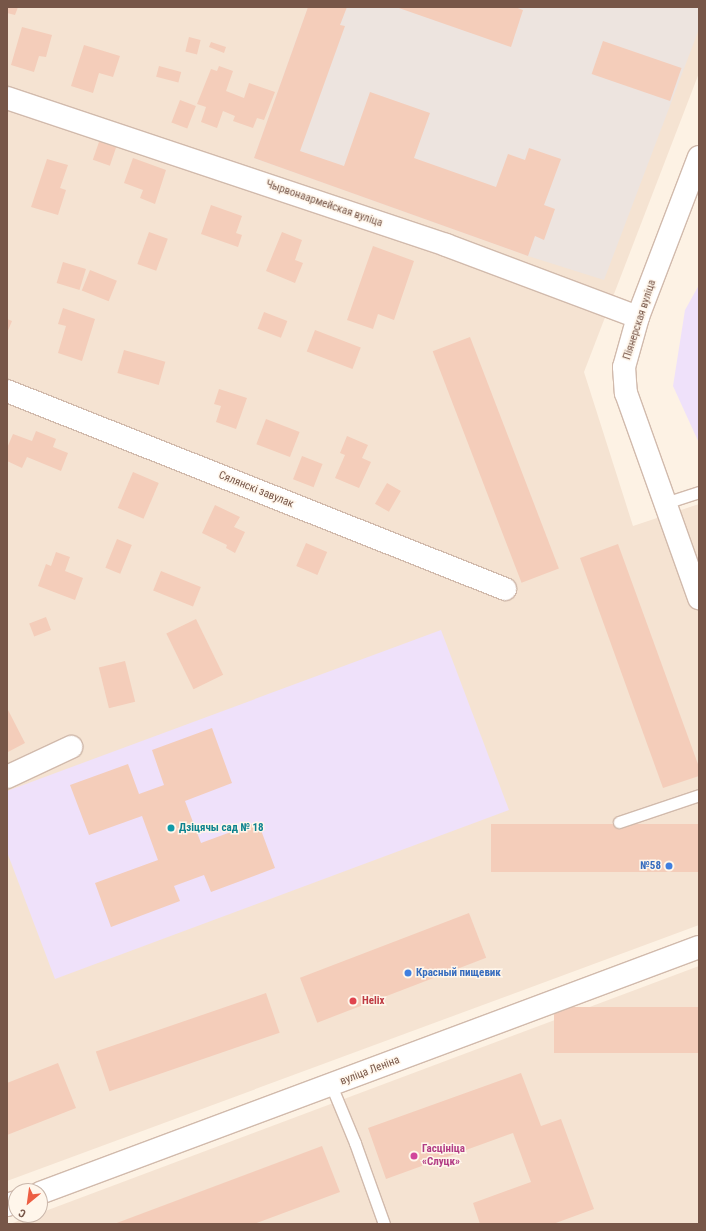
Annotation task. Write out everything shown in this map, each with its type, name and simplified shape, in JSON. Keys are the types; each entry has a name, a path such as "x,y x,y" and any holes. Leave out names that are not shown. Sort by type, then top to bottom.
{"street":[{"name":"Чырвонаармейская вуліца","path":"7,98 446,245 638,317"},
{"name":"Піянерская вуліца","path":"699,157 638,317 624,367 626,393 699,598"},
{"name":"Сялянскі завулак","path":"7,391 505,589"},
{"path":"7,777 71,747"},
{"name":"вуліца Леніна","path":"48,1190 699,947"}],"lane":[{"path":"665,503 699,492"},
{"path":"619,822 699,795"},
{"path":"331,1085 356,1143 384,1224"}],"shaded area":[{"path":"7,7 699,7 699,73 584,372 633,526 699,504 699,925 7,1181"},
{"path":"308,7 699,7 699,29 604,280 528,256 254,158"},
{"path":"699,285 699,443 673,386 685,310"},
{"path":"441,630 509,810 55,979 7,852 7,791"},
{"path":"699,966 699,1224 10,1224 48,1223 48,1210"}],"building":[{"path":"7,7 18,7 15,15 7,13"},
{"path":"308,7 347,7 340,25 345,26 300,151 344,166 370,92 430,113 414,158 496,187 508,154 525,160 529,148 561,159 544,205 555,209 544,240 535,236 528,256 254,158"},
{"path":"396,7 515,7 523,10 511,47"},
{"path":"22,27 52,35 46,57 39,56 34,72 11,65"},
{"path":"189,37 201,40 197,54 185,52"},
{"path":"603,41 681,68 670,101 592,74"},
{"path":"211,42 226,47 224,53 209,47"},
{"path":"84,45 120,56 113,77 99,73 93,93 71,86"},
{"path":"159,66 181,72 178,83 156,77"},
{"path":"219,66 233,71 226,91 244,98 249,83 275,92 264,120 257,118 253,128 233,121 235,116 223,111 217,128 201,122 206,107 197,104 211,69 217,71"},
{"path":"180,100 196,106 187,128 171,122"},
{"path":"100,139 117,145 110,166 93,160"},
{"path":"133,158 166,170 155,204 140,198 143,190 124,183"},
{"path":"47,159 68,165 60,188 66,190 58,215 31,207"},
{"path":"211,205 242,216 236,233 242,235 238,247 201,234"},
{"path":"149,232 168,239 156,271 137,264"},
{"path":"282,232 302,240 295,260 303,263 295,283 266,271"},
{"path":"373,246 414,261 394,320 378,314 373,329 347,320"},
{"path":"63,262 86,269 80,290 57,283"},
{"path":"90,270 117,281 109,301 82,290"},
{"path":"63,308 95,319 82,361 58,353 66,326 58,324"},
{"path":"264,312 287,321 281,338 258,329"},
{"path":"7,319 12,321 7,333"},
{"path":"315,330 361,348 353,369 307,351"},
{"path":"470,337 559,569 522,583 433,351"},
{"path":"124,350 165,362 159,385 117,373"},
{"path":"219,389 247,398 236,429 216,422 221,406 214,404"},
{"path":"266,419 300,432 290,457 256,444"},
{"path":"36,431 56,439 53,447 68,453 61,471 27,457 22,468 7,461 7,448 13,434 32,441"},
{"path":"347,436 368,445 362,458 371,462 359,488 335,478 345,455 340,453"},
{"path":"302,456 323,464 314,487 293,479"},
{"path":"133,472 159,483 144,519 118,508"},
{"path":"387,483 401,491 389,512 375,504"},
{"path":"215,505 240,517 234,527 245,532 235,553 226,548 227,545 202,533"},
{"path":"117,539 132,545 120,574 105,568"},
{"path":"306,543 327,552 317,575 296,566"},
{"path":"618,544 699,767 699,776 663,788 580,558"},
{"path":"56,552 70,557 65,571 83,578 75,600 38,586 46,564 51,566"},
{"path":"161,571 201,587 193,607 153,590"},
{"path":"46,617 51,630 34,637 29,623"},
{"path":"196,619 223,675 194,689 166,633"},
{"path":"125,661 135,702 109,708 99,668"},
{"path":"7,708 25,743 8,752 7,750"},
{"name":"Дзіцячы сад № 18","path":"212,728 232,783 185,801 201,843 258,822 275,868 211,892 204,875 174,886 180,901 111,927 95,883 158,860 142,816 89,835 70,785 128,764 139,794 164,785 152,750"},
{"path":"491,824 699,824 699,872 491,872"},
{"path":"469,913 486,958 317,1023 300,978"},
{"path":"266,993 280,1033 109,1091 96,1052"},
{"path":"554,1007 699,1007 699,1053 554,1053"},
{"path":"58,1063 76,1108 7,1135 7,1083"},
{"name":"Гасцініца «Слуцк»","path":"521,1073 541,1126 561,1119 594,1209 553,1224 480,1224 473,1203 531,1182 513,1133 386,1179 368,1128"},
{"path":"322,1146 340,1192 254,1224 114,1224"}],"place":[{"name":"Дзіцячы сад № 18","path":"171,828"},
{"name":"№58","path":"669,866"},
{"name":"Красный пищевик","path":"408,973"},
{"name":"Helix","path":"353,1001"},
{"name":"Гасцініца «Слуцк»","path":"414,1156"}]}
